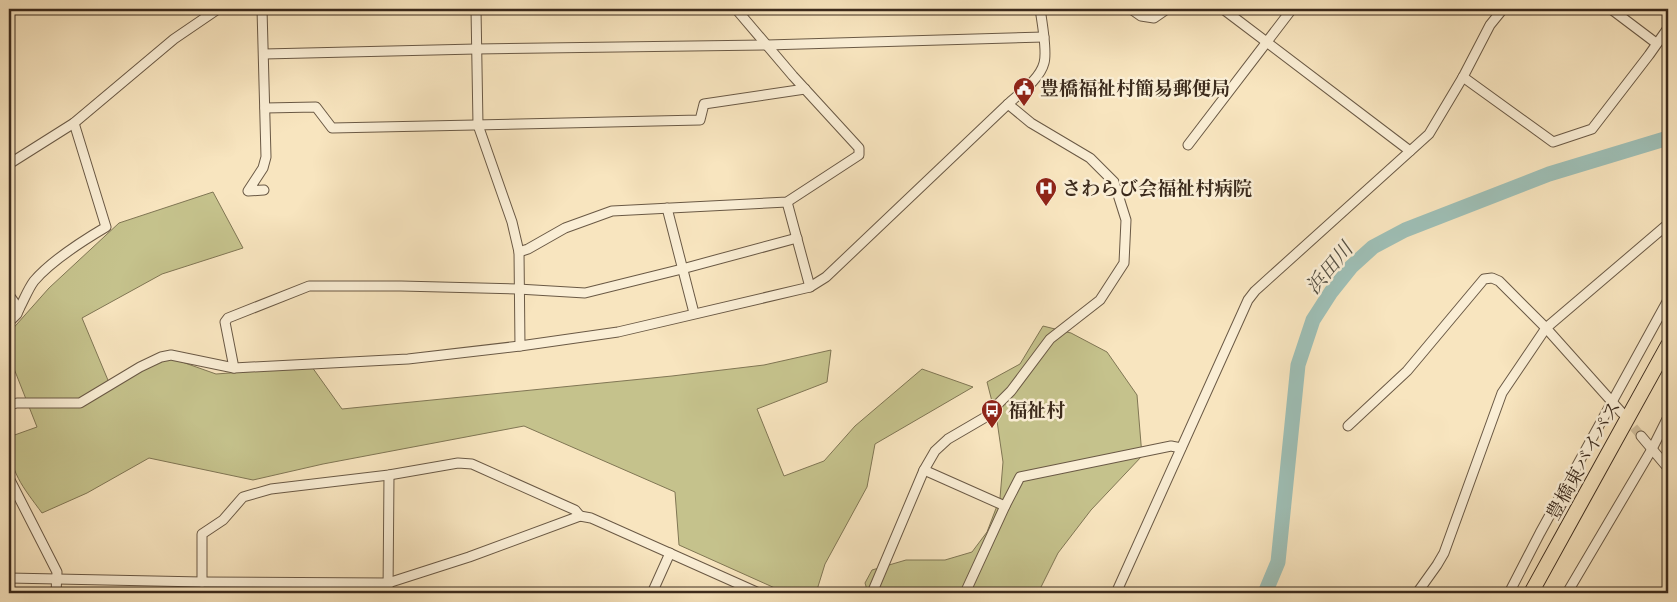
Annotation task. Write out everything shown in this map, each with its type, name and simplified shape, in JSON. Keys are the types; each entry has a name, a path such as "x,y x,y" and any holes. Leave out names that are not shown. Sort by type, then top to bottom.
{"highway":[{"name":"豊橋東バイパス","path":"1530,593 1668,345"}],"street":[{"path":"9,164 74,123 174,40 218,9"},
{"path":"262,9 266,157 263,168 248,191 264,190"},
{"path":"476,9 478,125 512,222 519,252 520,346"},
{"path":"519,252 528,249 565,228 612,211 645,211 667,208 787,202 859,155 859,148 736,9"},
{"path":"9,405 17,403 80,403 140,366 171,355 234,368 408,359 618,332 810,287 826,277 1036,77 1044,63 1044,37 1040,9"},
{"path":"1131,9 1141,16 1154,18 1167,9"},
{"path":"1223,9 1410,151"},
{"path":"1188,145 1292,9"},
{"path":"1116,593 1248,300 1255,291 1429,134 1463,77 1490,25 1503,9"},
{"path":"1611,9 1656,43"},
{"path":"1463,77 1553,142 1592,129 1668,28"},
{"path":"264,54 476,48 767,45 1044,37"},
{"path":"265,108 316,107 332,128 700,120 704,104 805,89"},
{"path":"872,593 924,470 935,451 948,439 984,418 1011,391 1050,339 1100,300 1124,263 1126,220 1114,182 1090,158 1031,123 1008,104"},
{"path":"9,322 17,314 33,282 46,269 89,237 106,227 74,123"},
{"path":"787,202 810,287"},
{"path":"667,208 694,313"},
{"path":"1417,593 1438,565 1444,553 1502,394 1546,328 1668,224"},
{"path":"234,368 225,322 228,318 309,286 400,286 585,293 797,238"},
{"path":"1348,426 1408,371 1484,279 1492,278 1499,281 1546,328 1622,413"},
{"path":"9,295 19,309"},
{"path":"1509,593 1668,300"},
{"path":"1567,593 1652,449 1668,417"},
{"path":"1641,436 1668,468"},
{"path":"965,593 1004,506 1020,477 1171,446 1181,448"},
{"path":"202,582 202,534 223,520 243,498 271,489 389,475 458,463 472,464 575,510 580,516"},
{"path":"924,470 1004,506"},
{"path":"388,593 389,475"},
{"path":"9,478 57,572 56,593"},
{"path":"9,578 388,583 469,557 580,516 591,518 759,593"},
{"path":"652,593 670,553"}],"shaded area":[{"path":"213,192 243,248 162,274 82,318 110,385 168,357 216,374 312,367 342,409 764,365 831,350 827,382 757,409 784,476 824,461 855,426 922,369 973,387 875,444 867,487 825,564 816,593 786,593 679,545 675,492 524,426 323,464 253,480 149,458 87,493 42,513 18,478 11,460 9,437 37,427 9,356 9,333 49,288 119,223"},
{"path":"1043,326 1071,333 1107,352 1137,395 1142,456 1091,510 1058,553 1038,593 868,593 865,583 872,570 906,560 945,560 972,552 987,532 1000,498 1003,462 997,421 987,382 1020,364"}],"waterway":[{"name":"浜田川","path":"1265,593 1278,562 1298,365 1313,320 1331,292 1351,267 1373,247 1405,230 1549,174 1668,138"}],"tunnel":[{"path":"1625,417 1641,436"}],"place":[{"name":"豊橋福祉村簡易郵便局","path":"1024,107"},
{"name":"さわらび会福祉村病院","path":"1046,207"},
{"name":"福祉村","path":"992,429"}]}
